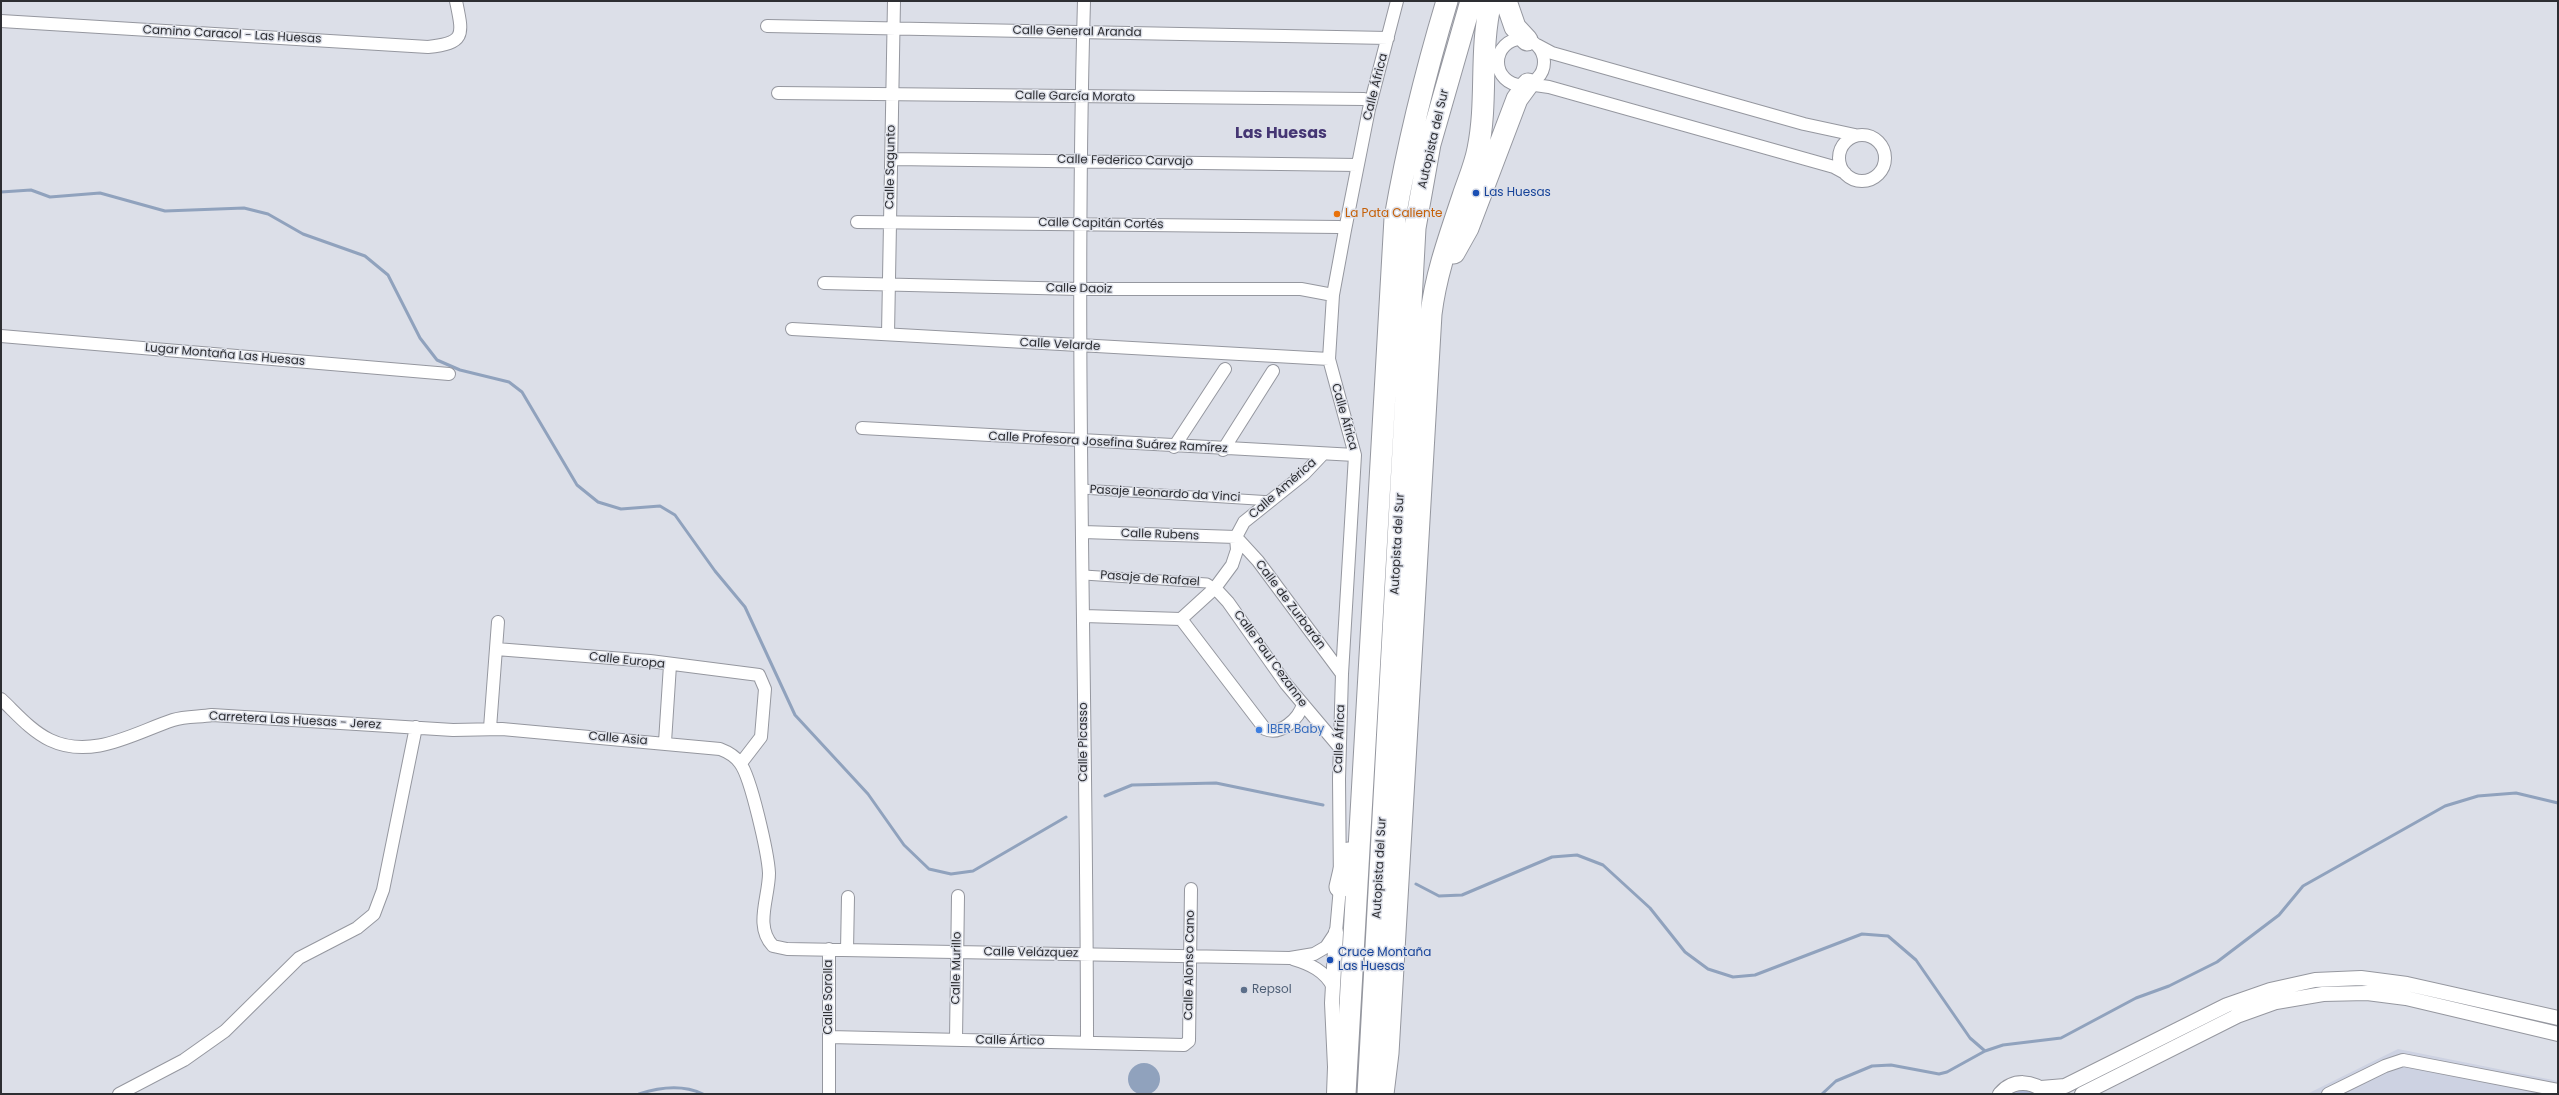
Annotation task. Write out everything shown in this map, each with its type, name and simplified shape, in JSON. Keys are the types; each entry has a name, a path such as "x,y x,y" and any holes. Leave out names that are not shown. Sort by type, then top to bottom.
{"highway":[{"name":"Autopista del Sur","path":"1345,1094 1364,734 1395,218 1409,139 1425,75 1447,1"},
{"name":"Autopista del Sur","path":"1368,1094 1415,228 1430,144 1471,1"},
{"path":"1384,1094 1431,314 1436,280 1477,152 1481,132 1484,114 1483,52 1491,1"},
{"path":"1506,1 1515,27 1532,42"},
{"path":"1431,314 1445,271 1468,228 1517,99 1528,84"},
{"path":"1335,1067 1349,848 1356,776 1364,734"},
{"path":"1340,887 1349,848"}],"street":[{"name":"Camino Caracol - Las Huesas","path":"1,21 428,47 453,43 460,35 461,25 456,1"},
{"name":"Calle Sagunto","path":"888,334 894,1"},
{"name":"Calle Picasso","path":"1084,1 1079,346 1084,575 1087,1043"},
{"name":"Calle África","path":"1336,932 1340,887 1340,748 1342,674 1355,456 1328,359 1333,295 1345,230 1371,102 1397,1"},
{"name":"Calle General Aranda","path":"767,26 1388,38"},
{"path":"1519,39 1532,42 1552,53 1789,120 1855,135 1870,136 1877,140 1885,153 1885,160 1879,174 1873,178 1858,181 1834,167 1549,87 1528,84 1520,85 1506,80 1501,74 1498,59 1505,46 1519,39"},
{"path":"1528,84 1534,81 1543,71 1544,57 1532,42"},
{"name":"Calle García Morato","path":"778,93 1364,99 1371,102"},
{"path":"1845,173 1840,167 1840,151 1848,139 1855,135"},
{"name":"Calle Federico Carvajo","path":"892,159 1358,165"},
{"name":"Calle Capitán Cortés","path":"856,222 1338,227 1345,230"},
{"name":"Calle Daoiz","path":"824,283 1080,289 1301,289 1333,295"},
{"name":"Calle Velarde","path":"792,329 1328,359"},
{"name":"Lugar Montaña Las Huesas","path":"1,336 449,374"},
{"path":"1174,447 1224,369"},
{"path":"1223,450 1273,371"},
{"name":"Calle Profesora Josefina Suárez Ramírez","path":"862,428 1081,442 1355,456"},
{"name":"Calle América","path":"1181,619 1215,588 1232,565 1237,550 1236,537 1244,522 1272,501 1322,455"},
{"name":"Pasaje Leonardo da Vinci","path":"1082,489 1272,501"},
{"name":"Calle Rubens","path":"1083,532 1236,537"},
{"name":"Calle de Zurbarán","path":"1236,537 1258,561 1342,674"},
{"name":"Pasaje de Rafael","path":"1084,575 1207,583 1215,588"},
{"name":"Calle Paul Cezanne","path":"1215,588 1318,724 1340,748"},
{"path":"1084,616 1181,619 1265,729 1271,732 1279,730 1294,720 1300,713 1303,704"},
{"path":"490,728 498,622"},
{"name":"Calle Europa","path":"496,649 650,661 670,665 759,674 765,690 761,737 741,764"},
{"path":"665,742 670,665"},
{"name":"Carretera Las Huesas - Jerez","path":"1,699 39,733 61,744 73,745 111,744 175,720 212,715 453,730 490,728"},
{"path":"1294,720 1309,720 1318,724"},
{"path":"119,1094 184,1060 225,1031 299,958 357,928 374,914 383,890 416,727"},
{"name":"Calle Asia","path":"490,728 665,742 720,749 730,754 741,764"},
{"name":"Calle Velázquez","path":"741,764 747,777 767,859 769,874 763,931 773,946 787,949 1190,955 1290,958 1314,954 1326,947 1336,932"},
{"name":"Calle Alonso Cano","path":"1189,1041 1191,889"},
{"name":"Calle Murillo","path":"956,1040 958,896"},
{"name":"Calle Sorolla","path":"847,950 848,897"},
{"path":"1334,1094 1335,1067 1332,1032 1336,932"},
{"name":"Calle Sorolla","path":"829,949 829,1041"},
{"name":"Calle Velázquez","path":"1290,958 1319,970 1329,979 1333,987"},
{"path":"2000,1094 2012,1084 2022,1082 2044,1091 2065,1086 2227,1005 2270,990 2315,980 2361,978 2407,984 2558,1018"},
{"path":"2082,1094 2236,1016 2276,1002 2323,994 2367,993 2406,998 2558,1034"},
{"name":"Calle Ártico","path":"829,1041 956,1040 1184,1045 1189,1041"},
{"path":"829,1041 829,1094"},
{"path":"2328,1094 2384,1066 2403,1060 2558,1090"}],"shaded area":[{"path":"2398,1049 2558,1081 2558,1094 2307,1094"},
{"path":"1141,1063 1147,1063 1157,1070 1160,1079 1159,1085 1153,1092 1147,1095 1141,1095 1131,1088 1128,1082 1128,1076 1135,1066"},
{"path":"2024,1090 2037,1094 2010,1094"}],"waterway":[{"path":"1,192 31,190 50,197 100,193 165,211 244,208 268,214 303,234 365,256 388,275 420,338 437,360 460,370 509,382 522,392 577,485 598,502 621,509 660,506 675,515 715,571 745,607 795,715 868,794 904,845 929,869 951,874 973,871 1066,817"},
{"path":"1105,796 1132,785 1216,783 1323,805"},
{"path":"1822,1094 1836,1081 1872,1066 1891,1065 1939,1074 1947,1072 1985,1051 2003,1045 2061,1038 2136,998 2169,986 2217,962 2279,915 2303,886 2445,806 2478,796 2516,793 2558,803"},
{"path":"1416,884 1439,896 1462,895 1552,857 1577,855 1603,865 1650,908 1685,952 1708,969 1733,977 1755,975 1862,934 1888,936 1916,960 1970,1038 1985,1051"},
{"path":"639,1094 663,1088 687,1089 703,1094"}],"place":[{"name":"Las Huesas","path":"1476,193"},
{"name":"La Pata Caliente","path":"1337,214"},
{"name":"IBER Baby","path":"1259,730"},
{"name":"Cruce Montaña Las Huesas","path":"1330,960"},
{"name":"Repsol","path":"1244,990"}],"district":[{"name":"Las Huesas","path":"1281,134"}]}
